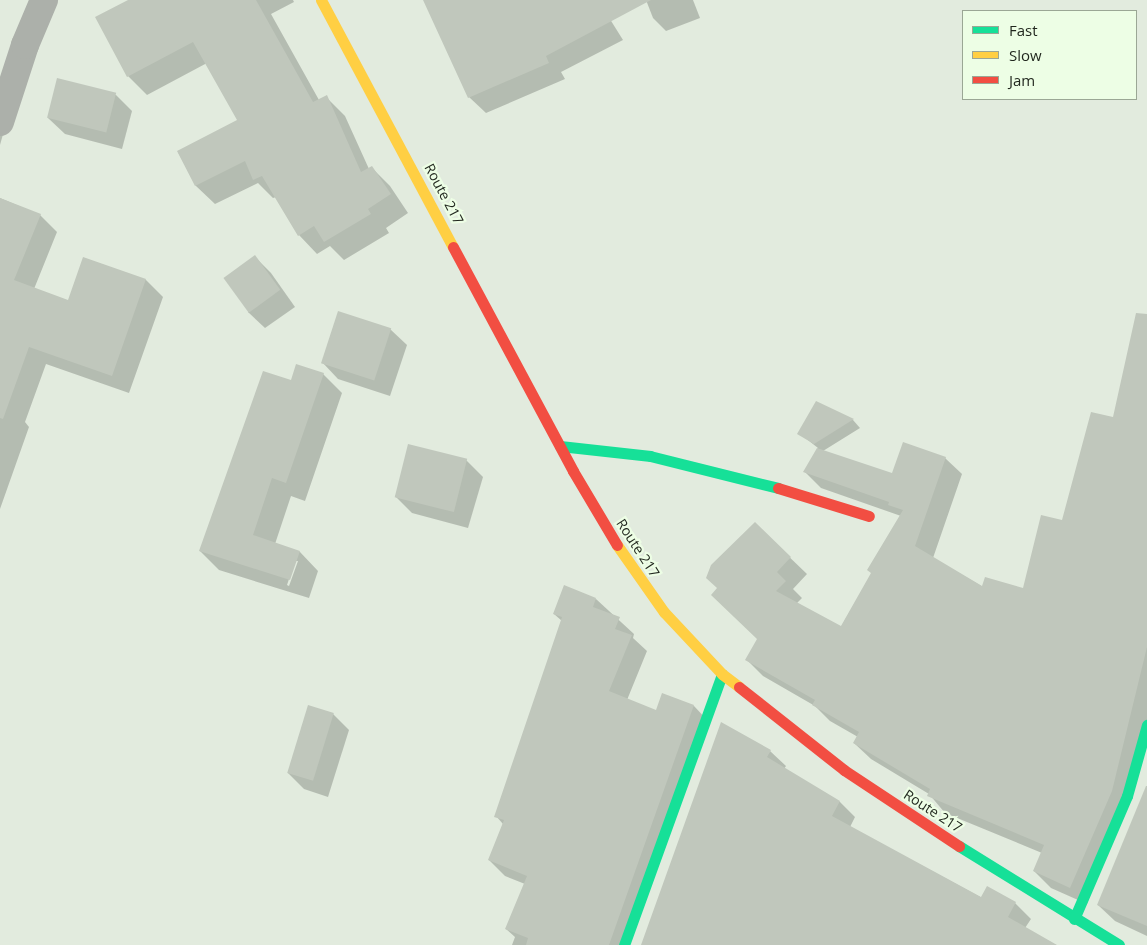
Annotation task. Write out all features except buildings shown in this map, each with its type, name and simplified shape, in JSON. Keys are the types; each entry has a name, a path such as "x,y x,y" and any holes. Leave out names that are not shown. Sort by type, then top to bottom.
{"main road":[{"name":"Route 217","path":"321,0 560,446 626,560 664,612 722,674 844,770 1074,919 1119,945"},
{"path":"560,446 650,456 732,474 869,516"},
{"path":"624,945 722,674"},
{"path":"1074,919 1127,796 1147,725"}],"street":[{"path":"0,122 25,45 44,0"}],"traffic: fast":[{"path":"560,446 650,456 778,488"},
{"path":"624,945 722,674"},
{"path":"1074,919 1127,796 1147,725"},
{"path":"959,846 1119,945"}],"traffic: slow":[{"path":"321,0 453,247"},
{"path":"617,545 664,612 722,674 739,687"}],"traffic: jam":[{"path":"453,247 573,471 617,545"},
{"path":"778,488 869,516"},
{"path":"739,687 844,770 959,846"}]}
